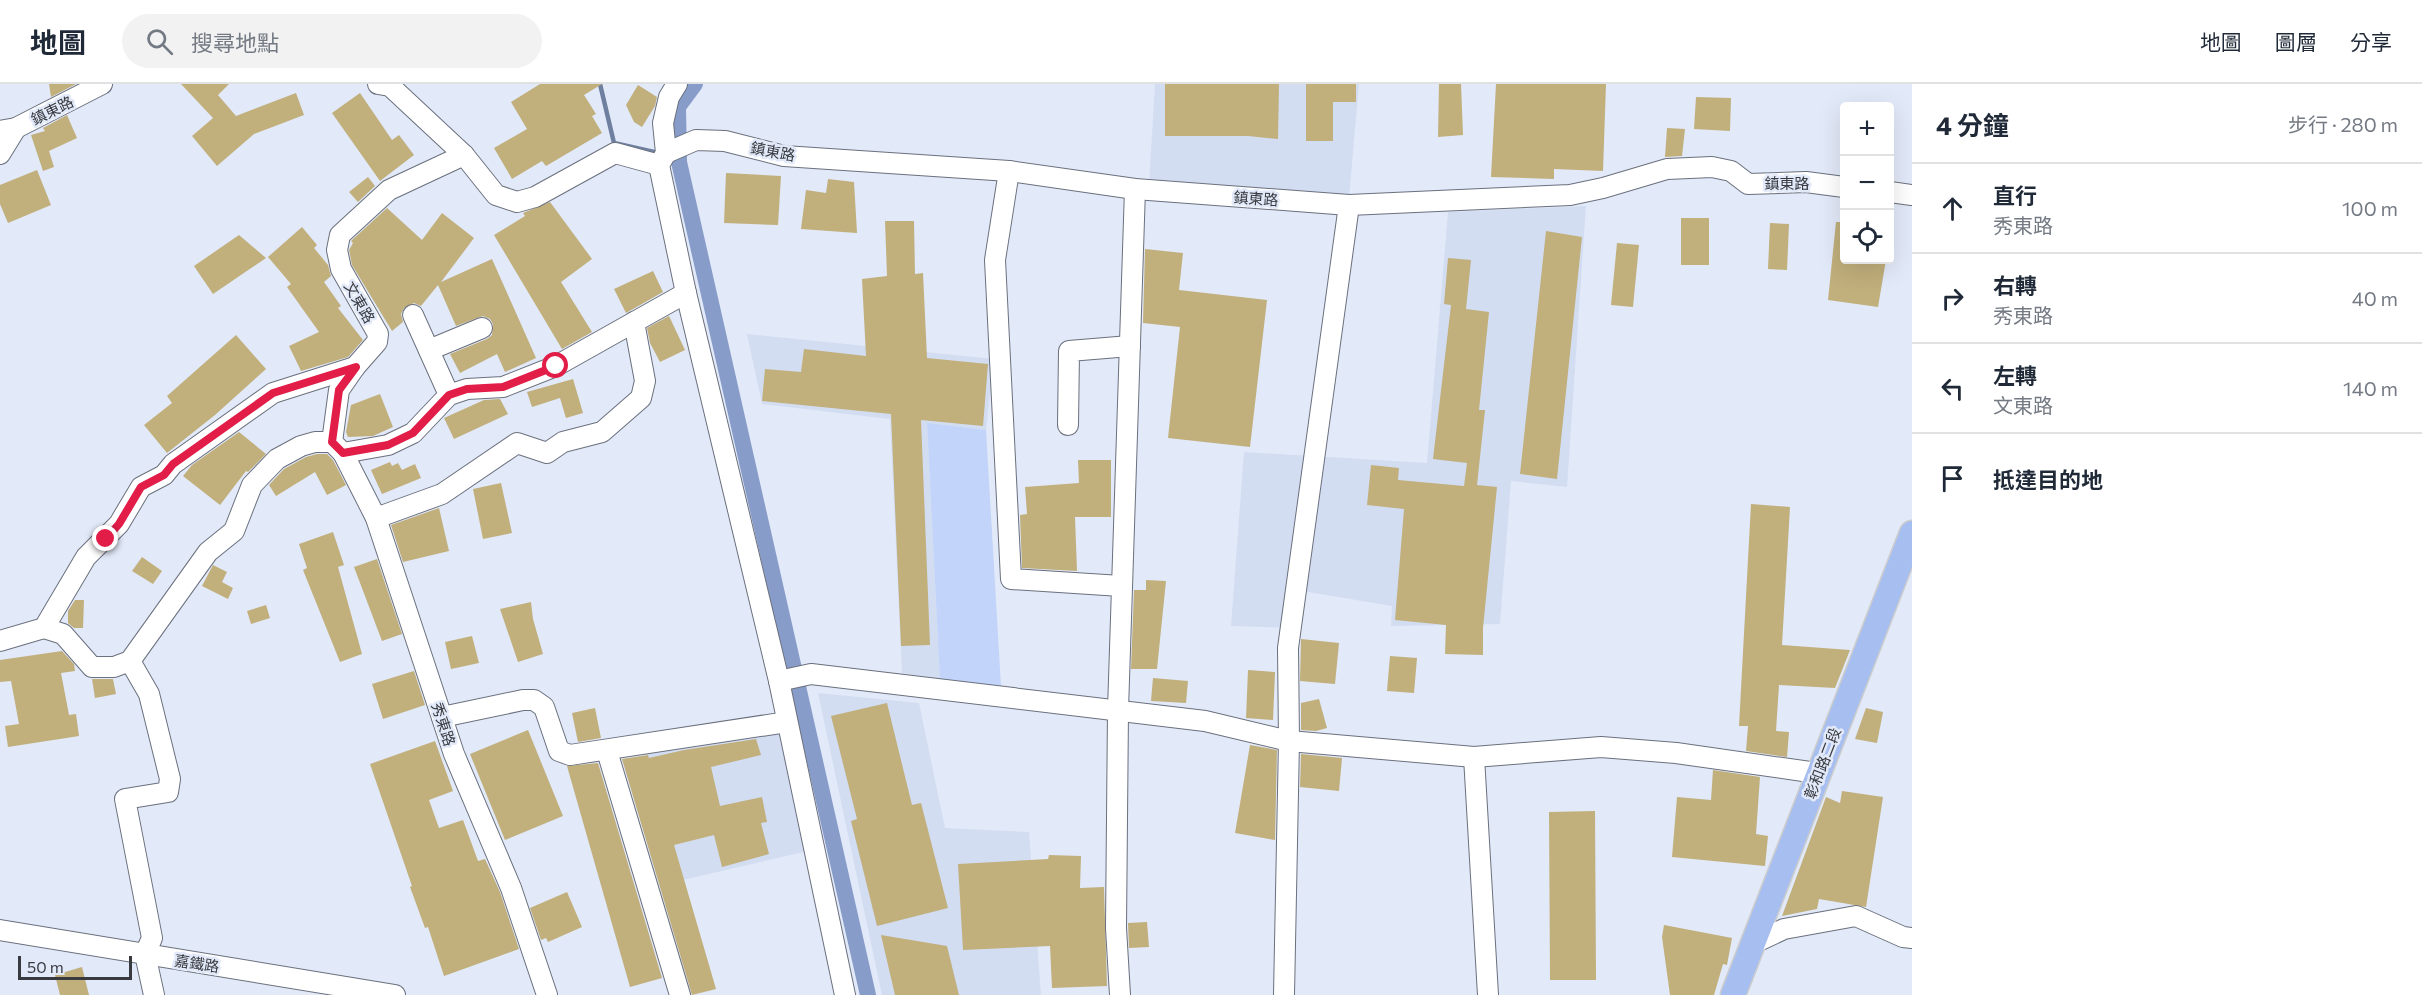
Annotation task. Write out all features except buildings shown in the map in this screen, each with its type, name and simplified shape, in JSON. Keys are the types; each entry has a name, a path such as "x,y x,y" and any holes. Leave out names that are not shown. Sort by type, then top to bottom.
{"main road":[{"name":"彰和路二段","path":"1733,995 1912,532"}],"street":[{"name":"鎮東路","path":"8,129 102,84"},
{"path":"378,84 390,86 464,155 496,195 517,202 535,196 615,153 662,159"},
{"path":"678,84 669,98 663,123 662,159 686,293 785,680 787,722 845,995"},
{"path":"0,154 8,129"},
{"name":"鎮東路","path":"662,159 696,140 725,141 784,156 1009,171 1135,189 1349,205 1570,195 1667,169 1712,166 1731,171 1748,184 1806,182 1840,185"},
{"name":"文東路","path":"356,367 377,342 378,334 341,269 337,250 340,235 389,190 464,155"},
{"path":"1009,171 995,260 1011,579 1121,586"},
{"path":"1120,995 1116,928 1118,710 1135,189"},
{"path":"1894,193 1912,195"},
{"path":"1284,995 1289,741 1287,648 1349,205"},
{"path":"0,641 44,628 63,633 92,667 114,667 130,661 208,552 234,531 252,485 277,459 301,446 315,442 338,448 388,445 413,433 449,395 467,389 503,387 546,370 686,293"},
{"path":"413,315 449,395"},
{"path":"376,518 442,494 517,443 547,453 563,442 602,432 641,398 645,381 634,322"},
{"path":"429,350 482,328"},
{"path":"1068,425 1069,351 1130,345"},
{"path":"338,448 339,390 356,367"},
{"path":"44,628 86,557 119,524 141,487 164,475 173,464 273,393 356,367"},
{"name":"秀東路","path":"338,448 376,518 454,753 511,888 547,995"},
{"path":"130,661 149,694 170,779 168,792 125,799 152,938 145,954 154,995"},
{"path":"785,680 811,674 1118,710 1205,721 1289,741 1474,757 1601,747 1676,753 1817,773"},
{"path":"442,717 523,700 534,700 544,707 559,751 570,755 787,722"},
{"path":"607,751 680,995"},
{"path":"1474,757 1488,995"},
{"path":"1754,943 1784,929 1856,916 1903,937 1912,938"},
{"name":"嘉鐵路","path":"0,930 395,995"}],"shaded area":[{"path":"1155,84 1359,84 1349,198 1149,185"},
{"path":"1586,206 1567,487 1511,481 1500,624 1391,626 1392,606 1302,591 1299,628 1231,626 1244,452 1427,463 1448,212"},
{"path":"747,334 994,359 986,430 927,424 940,681 902,673 890,419 762,404"},
{"path":"927,423 986,430 1001,686 940,681"},
{"path":"818,693 919,703 945,828 1029,832 1041,995 882,995"},
{"path":"781,727 808,851 678,881 646,754"}],"waterway":[{"path":"600,84 614,143 654,152 661,151"},
{"path":"695,84 678,107 679,162 868,995"}],"route":[{"path":"106,539 119,524 141,487 164,475 173,464 273,393 356,367 339,390 332,442 343,453 388,445 413,433 449,395 467,389 503,387 556,366"}]}
